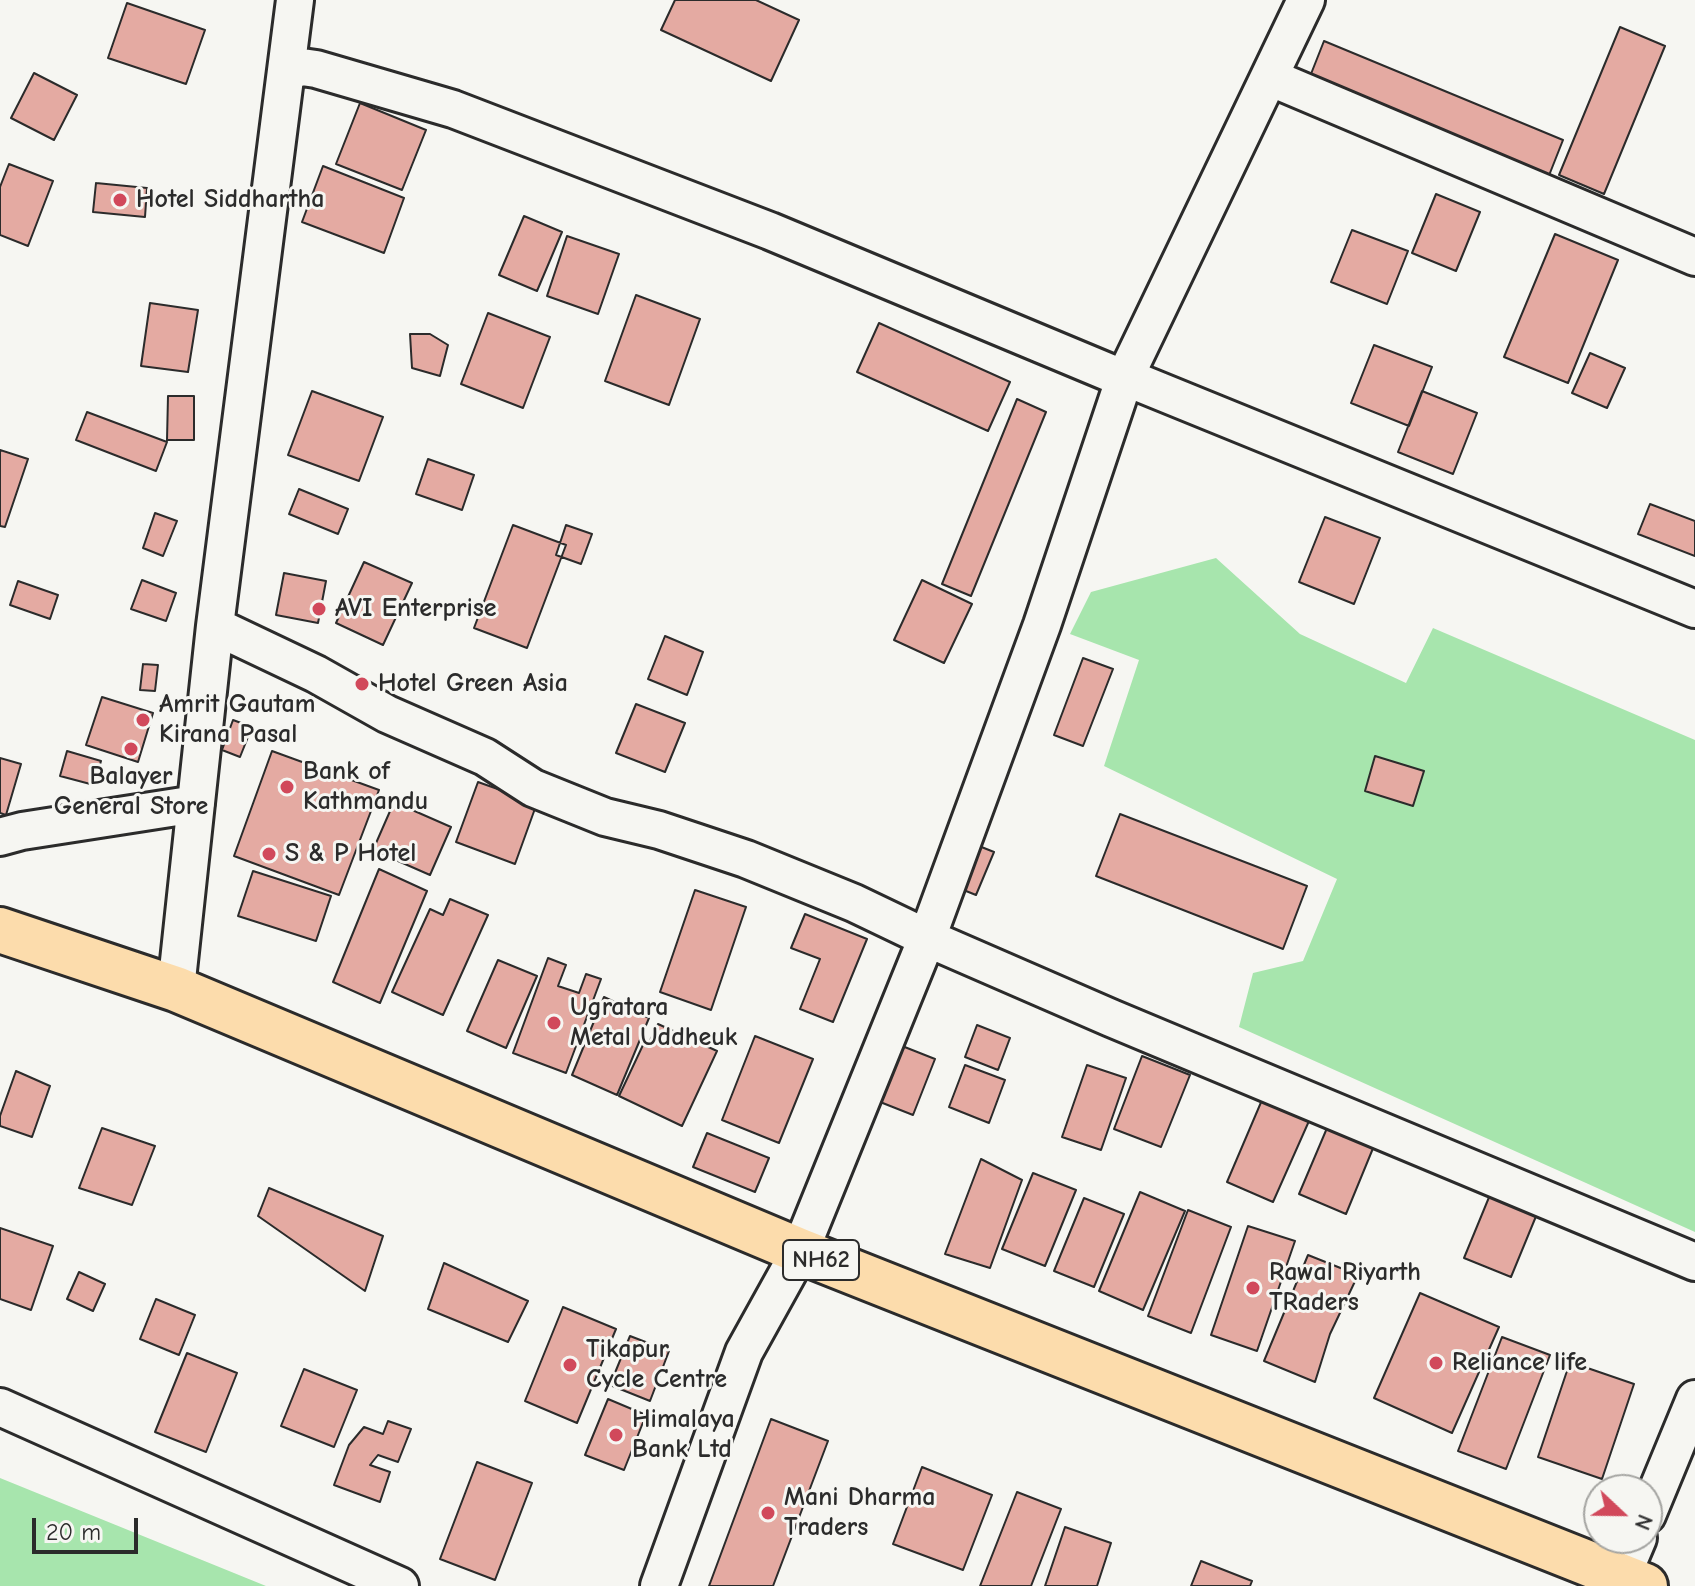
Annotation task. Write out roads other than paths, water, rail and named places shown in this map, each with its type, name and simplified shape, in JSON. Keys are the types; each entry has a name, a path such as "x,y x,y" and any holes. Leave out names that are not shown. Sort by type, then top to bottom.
{"main road":[{"name":"NH62","path":"0,930 176,989 800,1251 1635,1567"}],"street":[{"path":"176,989 215,626 295,0"},
{"path":"659,1586 744,1352 800,1251 927,938 1042,625 1125,377 1306,0"},
{"path":"287,72 302,67 316,69 453,109 770,231 1115,375 1695,609"},
{"path":"1269,77 1695,257"},
{"path":"215,626 316,674 387,714 485,757 533,788 605,817 659,830 746,859 854,903 1111,1018 1695,1262"},
{"path":"0,837 196,804"},
{"path":"1663,1476 1695,1399"},
{"path":"0,1407 400,1586"}],"place":[{"name":"Hotel Siddhartha","path":"120,200"},
{"name":"AVI Enterprise","path":"319,609"},
{"name":"Hotel Green Asia","path":"362,684"},
{"name":"Amrit Gautam Kirana Pasal","path":"143,720"},
{"name":"Balayer General Store","path":"131,749"},
{"name":"Bank of Kathmandu","path":"287,787"},
{"name":"S & P Hotel","path":"269,854"},
{"name":"Ugratara Metal Uddheuk","path":"554,1023"},
{"name":"Rawal Riyarth TRaders","path":"1253,1288"},
{"name":"Reliance life","path":"1436,1363"},
{"name":"Tikapur Cycle Centre","path":"570,1365"},
{"name":"Himalaya Bank Ltd","path":"616,1435"},
{"name":"Mani Dharma Traders","path":"768,1513"}]}
